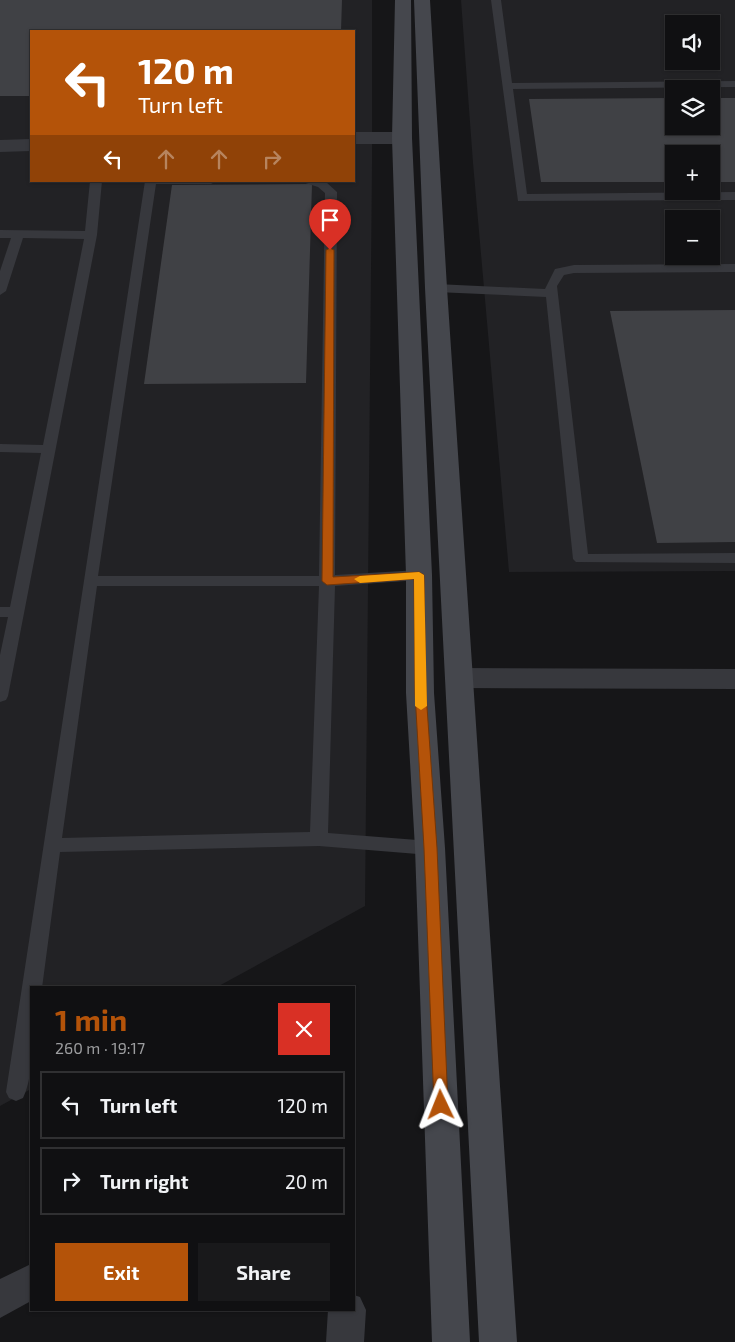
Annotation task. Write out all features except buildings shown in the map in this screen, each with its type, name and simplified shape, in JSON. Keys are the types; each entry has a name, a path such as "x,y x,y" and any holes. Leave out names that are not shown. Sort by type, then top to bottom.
{"main road":[{"path":"402,0 402,138 419,575 420,693 430,848 451,1342"},
{"path":"422,0 436,288 498,1342"}],"street":[{"path":"355,138 402,138"},
{"path":"0,146 30,145"},
{"path":"459,678 735,679"},
{"path":"0,1300 30,1282"},
{"path":"345,1342 347,1311"}],"lane":[{"path":"496,0 522,198 735,196"},
{"path":"507,86 735,84"},
{"path":"0,696 8,612 49,449 91,235 96,182"},
{"path":"32,986 90,581 151,182"},
{"path":"311,182 322,184 331,192 327,581 319,839"},
{"path":"0,234 91,235"},
{"path":"0,291 18,234"},
{"path":"735,268 564,270 555,276 551,293 581,559 735,558"},
{"path":"436,288 551,293"},
{"path":"0,448 49,449"},
{"path":"90,581 327,581 419,575"},
{"path":"53,845 319,839 430,848"},
{"path":"16,1092 30,999"}],"shaded area":[{"path":"0,0 372,0 365,906 219,986 30,986 30,1090 0,1106"},
{"path":"461,0 735,0 735,571 509,572 473,163"}],"slow traffic":[{"path":"360,579 419,575 421,706"}],"route":[{"path":"330,250 327,581 419,575 420,693 430,848 441,1105"}]}
